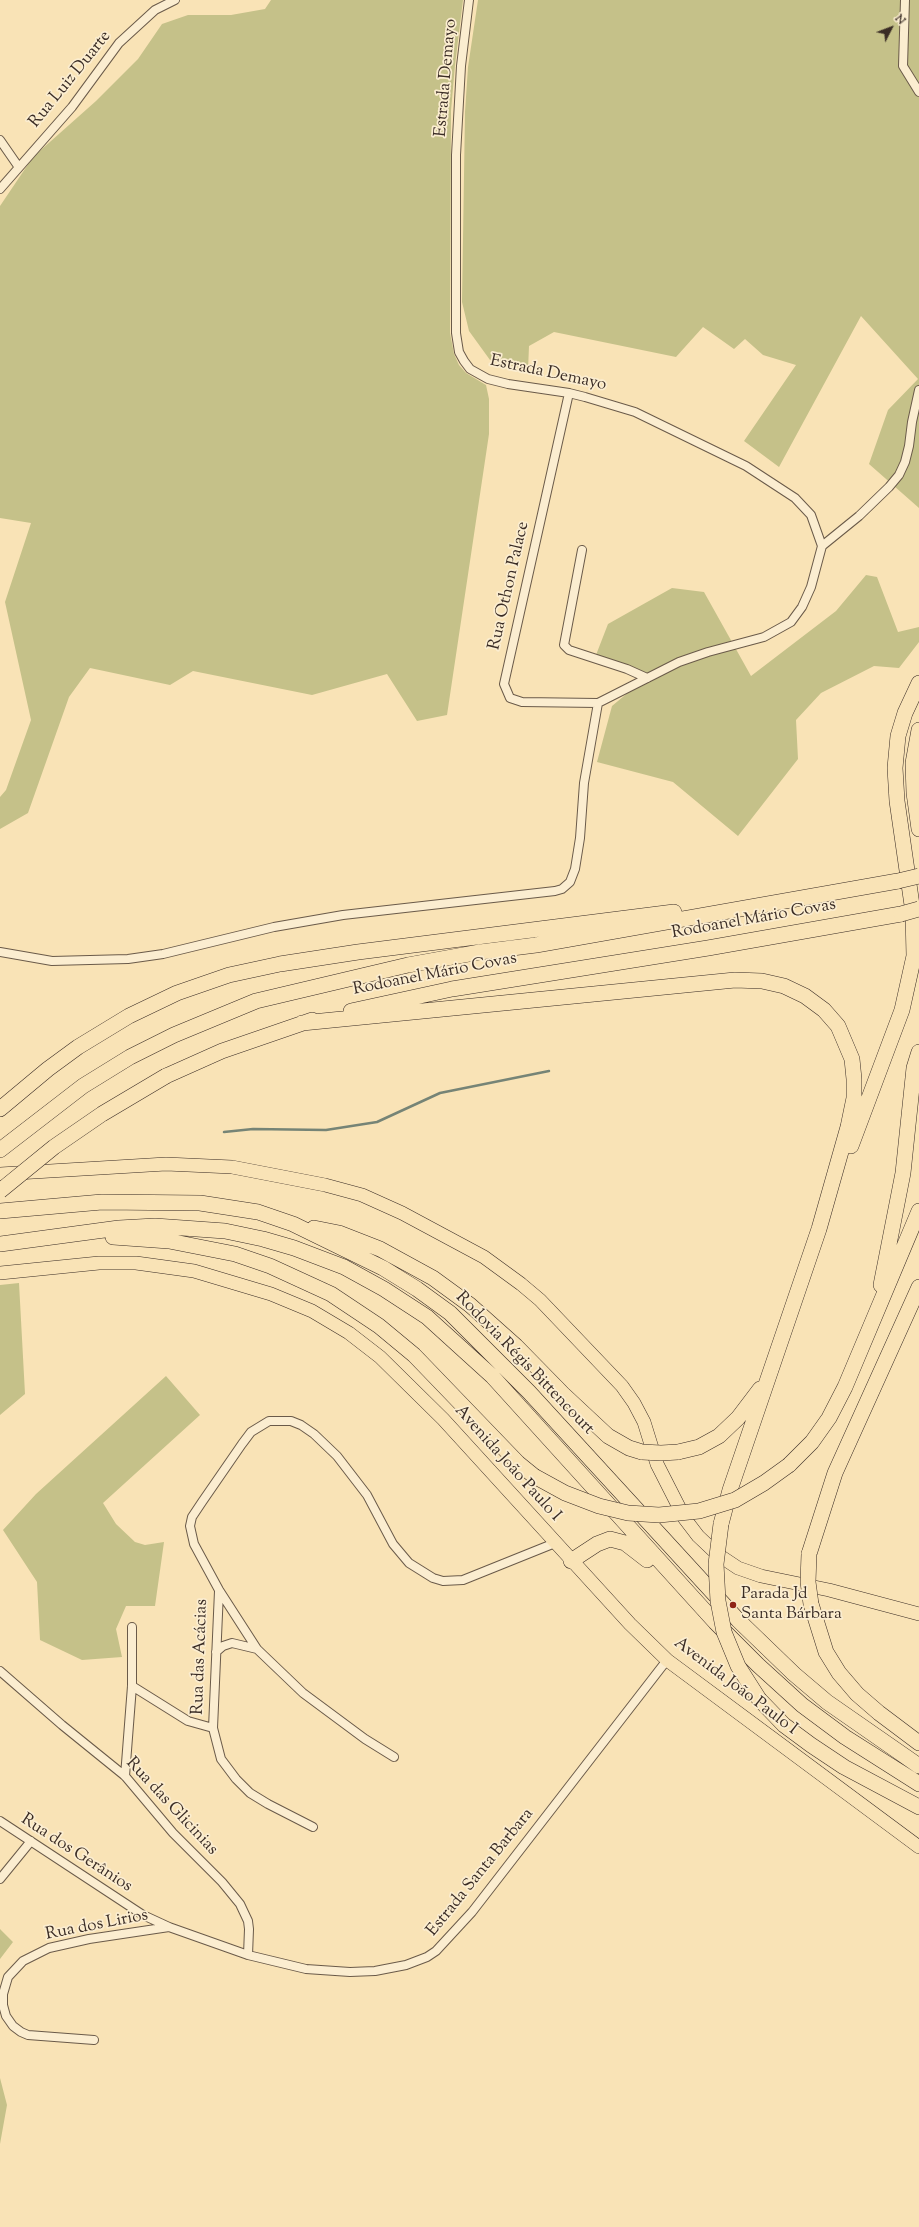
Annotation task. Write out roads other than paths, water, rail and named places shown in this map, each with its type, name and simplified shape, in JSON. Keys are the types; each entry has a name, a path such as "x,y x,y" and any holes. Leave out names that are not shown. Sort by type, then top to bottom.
{"highway":[{"path":"819,1229 888,1051 910,978 914,956 913,912 897,801 895,768 898,736 904,714 919,684"},
{"path":"919,730 913,763 914,793 919,829"},
{"name":"Rodoanel Mário Covas","path":"0,1150 83,1086 130,1057 218,1016 272,998 408,966 472,953 536,945 919,876"},
{"path":"0,1109 48,1069 78,1047 129,1016 177,994 229,975 280,964 597,921 770,903"},
{"name":"Rodoanel Mário Covas","path":"0,1191 54,1147 102,1114 166,1076 222,1051 302,1023 452,989 708,948 919,910"},
{"path":"302,1023 736,980 762,981 784,986 805,996 824,1010 838,1026 852,1059 854,1098 848,1127 819,1229 721,1524 716,1564 718,1601 724,1632 738,1666 759,1699 784,1725 817,1750 844,1767 919,1807"},
{"path":"872,1324 899,1195 914,1068 919,1052"},
{"name":"Rodovia Régis Bittencourt","path":"0,1211 102,1202 200,1203 258,1212 293,1224 383,1268 417,1289 450,1313 529,1392 738,1620 794,1674 827,1702 919,1766"},
{"path":"54,1237 132,1238 205,1248 235,1254 270,1266 319,1288 379,1326 414,1355 448,1388 518,1463 534,1476 565,1493 599,1506 628,1513 659,1515 699,1511 735,1500 764,1483 789,1465 812,1442 829,1418 848,1380 919,1211"},
{"path":"293,1224 339,1233 380,1249 433,1278 470,1305 516,1346 563,1394 608,1436 629,1448 642,1452 661,1454 699,1447 719,1436 738,1418 771,1374"},
{"name":"Rodovia Régis Bittencourt","path":"0,1244 119,1228 155,1226 225,1231 263,1239 294,1248 344,1267 384,1288 427,1317 492,1376 715,1622 758,1666 802,1705 845,1737 919,1784"},
{"path":"904,1318 919,1279"},
{"path":"919,1287 835,1473 810,1554 808,1582 811,1604 826,1652 839,1673 857,1694 879,1713 919,1742"},
{"path":"571,1561 597,1544 610,1539 625,1542 637,1550 715,1622"}],"main road":[{"path":"0,1174 166,1164 232,1166 325,1184 362,1195 402,1213 484,1257 521,1284 540,1300 622,1386 634,1403 644,1422 657,1464 685,1519 698,1536 717,1554 738,1568 762,1576 829,1590 919,1614"},
{"name":"Avenida João Paulo I","path":"0,1273 99,1263 136,1263 165,1266 194,1271 271,1294 312,1311 349,1333 380,1357 442,1419 571,1561 630,1624 667,1660 919,1847"}],"street":[{"name":"Rua Luiz Duarte","path":"0,189 18,166 72,107 119,42 155,10 175,0"},
{"name":"Estrada Demayo","path":"469,0 457,112 456,333 459,352 470,369 488,379 569,393 614,404 635,412 746,466 782,489 804,507 816,525 822,546 817,569 802,607 791,622 784,628 764,637 708,652 647,678 598,703"},
{"path":"905,0 903,66 919,92"},
{"path":"0,140 18,166"},
{"path":"822,546 859,516 889,487 899,475 905,462 909,446 912,422 919,390"},
{"name":"Rua Othon Palace","path":"569,393 504,684 510,698 522,702 598,703"},
{"path":"582,550 564,645 569,650 627,669 647,678"},
{"path":"0,952 52,961 128,959 163,954 274,928 343,915 562,889 570,882 575,869 580,838 584,783 598,703"},
{"path":"394,1757 360,1735 303,1693 257,1649 219,1590 194,1544 190,1526 192,1518 246,1438 261,1424 269,1421 291,1421 301,1425 314,1434 338,1456 367,1495 397,1550 409,1563 433,1578 443,1581 463,1580 555,1543"},
{"name":"Rua das Acácias","path":"132,1686 188,1721 213,1728 219,1590"},
{"path":"125,1776 132,1686 132,1627"},
{"path":"216,1652 223,1646 232,1643 257,1649"},
{"name":"Estrada Santa Barbara","path":"248,1954 306,1969 350,1972 375,1971 406,1965 427,1958 436,1951 472,1912 667,1660"},
{"name":"Rua das Glicinias","path":"0,1670 62,1726 125,1776 159,1818 222,1882 240,1904 245,1913 250,1929 248,1954"},
{"path":"213,1728 221,1759 236,1779 250,1793 313,1827"},
{"name":"Rua dos Gerânios","path":"0,1821 143,1915 169,1927 248,1954"},
{"path":"0,1879 31,1841"},
{"name":"Rua dos Lirios","path":"94,2040 28,2035 20,2032 13,2026 6,2016 3,2005 3,1994 8,1977 23,1961 49,1948 89,1939 169,1927"}],"waterway":[{"path":"224,1132 253,1129 326,1130 377,1122 440,1093 549,1071"}],"place":[{"name":"Parada Jd Santa Bárbara","path":"733,1605"}]}
